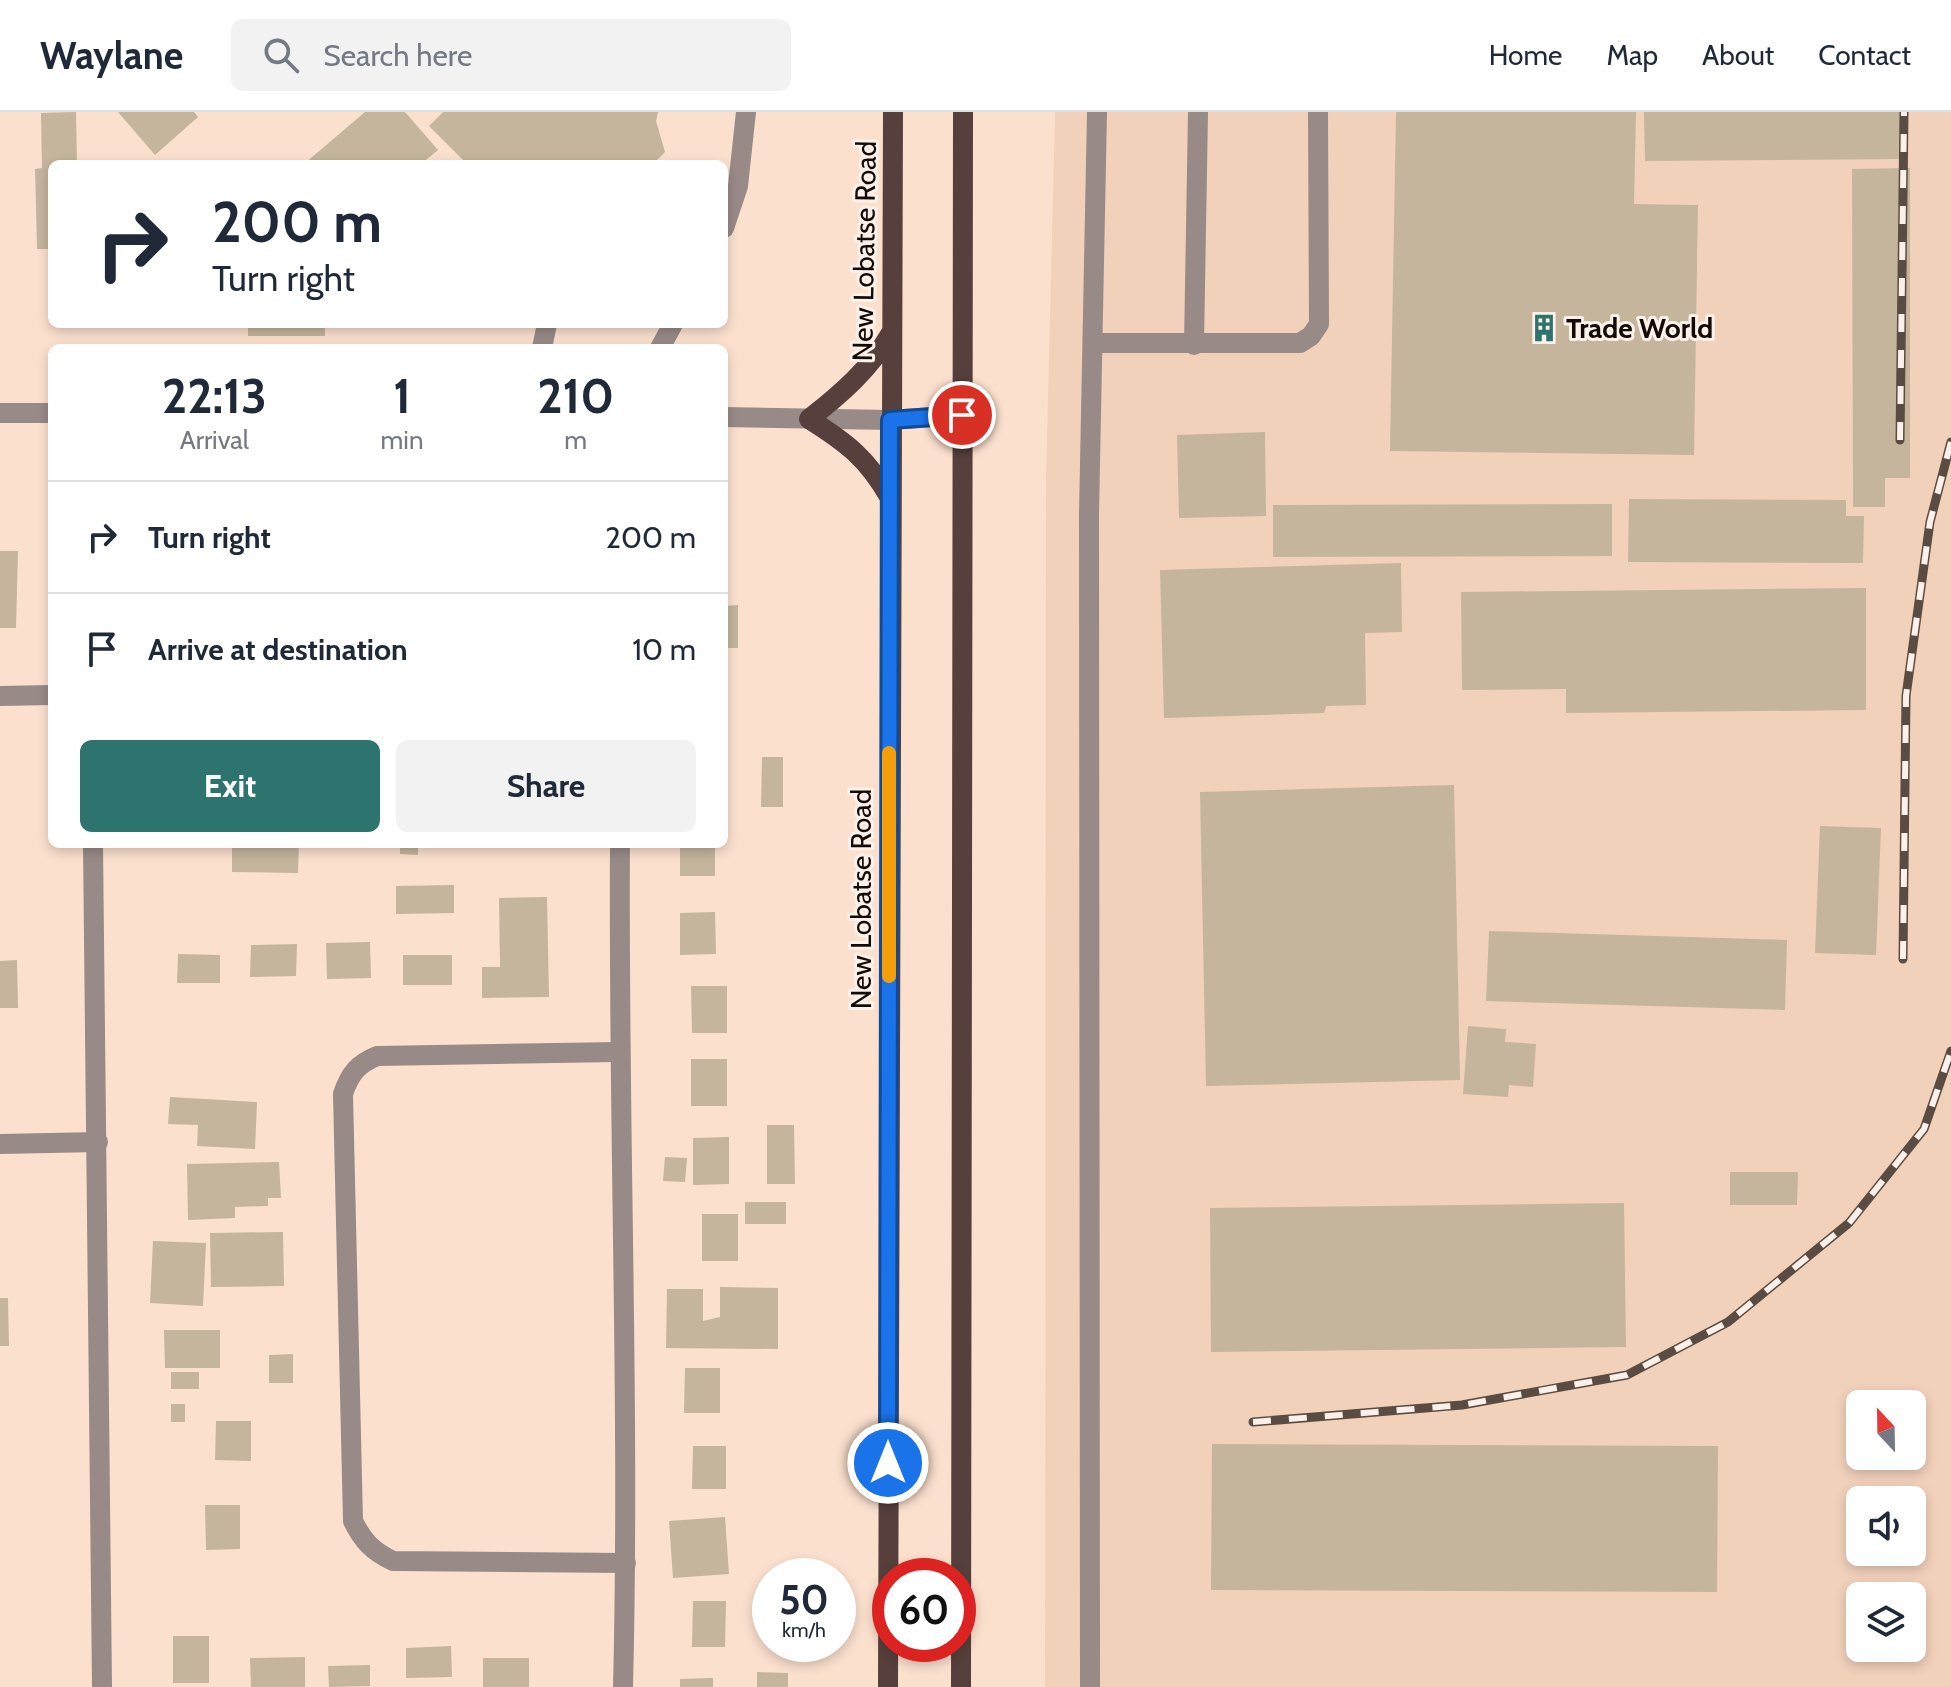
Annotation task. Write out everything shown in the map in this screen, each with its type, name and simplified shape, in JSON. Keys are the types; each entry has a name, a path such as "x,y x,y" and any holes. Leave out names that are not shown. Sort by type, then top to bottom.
{"main road":[{"name":"New Lobatse Road","path":"888,1687 893,112"},
{"path":"961,1687 963,112"},
{"path":"890,498 871,466 850,445 809,419 843,393 879,353 891,333"}],"street":[{"path":"728,216 738,186 746,112"},
{"path":"1090,1687 1089,514 1097,112"},
{"path":"1194,345 1198,112"},
{"path":"1093,343 1300,343 1311,336 1319,324 1318,112"},
{"path":"0,413 48,413"},
{"path":"728,417 890,420 962,415"},
{"path":"0,696 48,695"},
{"path":"93,848 102,1687"},
{"path":"620,848 619,1052 626,1563 623,1687"},
{"path":"619,1052 377,1056 361,1063 349,1077 343,1094 353,1521 363,1540 376,1553 393,1561 626,1563"},
{"path":"0,1144 98,1142"}],"shaded area":[{"path":"1055,112 1951,112 1951,1687 1045,1687 1046,478"}],"building":[{"path":"76,112 77,160 48,160 48,249 37,249 35,169 42,168 41,113"},
{"path":"118,112 194,112 198,117 155,155"},
{"path":"365,112 405,112 438,150 426,160 309,160"},
{"path":"443,112 658,112 656,121 665,152 657,160 463,160 429,126"},
{"name":"Trade World","path":"1396,112 1636,112 1634,204 1698,205 1694,455 1390,451"},
{"path":"1644,112 1906,112 1907,159 1645,161"},
{"path":"1910,168 1910,478 1885,478 1885,507 1853,507 1852,169"},
{"path":"248,328 325,328 325,336 248,336"},
{"path":"1265,432 1266,516 1179,518 1177,435"},
{"path":"1629,499 1846,500 1846,516 1864,516 1863,563 1628,562"},
{"path":"1612,504 1612,556 1273,557 1273,505"},
{"path":"0,551 18,551 16,628 0,628"},
{"path":"1401,563 1402,632 1365,633 1366,705 1326,706 1324,713 1164,718 1160,570"},
{"path":"1866,588 1866,710 1566,713 1566,689 1462,690 1461,592"},
{"path":"738,605 738,648 728,648 728,606"},
{"path":"762,757 783,757 783,807 761,807"},
{"path":"1454,785 1460,1080 1206,1086 1200,792"},
{"path":"1820,826 1881,828 1876,955 1815,953"},
{"path":"232,848 299,848 298,873 232,872"},
{"path":"400,848 418,848 418,855 400,854"},
{"path":"680,848 715,848 715,876 680,876"},
{"path":"454,885 454,913 396,914 396,886"},
{"path":"547,897 549,997 482,998 482,967 500,967 499,898"},
{"path":"715,912 716,954 680,955 680,913"},
{"path":"1489,931 1787,940 1785,1010 1486,1001"},
{"path":"370,942 371,978 327,979 326,943"},
{"path":"297,944 296,976 250,977 251,945"},
{"path":"178,954 220,955 220,983 177,983"},
{"path":"403,955 452,955 452,985 403,985"},
{"path":"17,960 18,1008 0,1008 0,961"},
{"path":"691,986 727,986 727,1033 692,1033"},
{"path":"1468,1026 1506,1029 1505,1042 1536,1044 1533,1087 1509,1085 1508,1097 1463,1094"},
{"path":"691,1059 727,1059 727,1106 691,1106"},
{"path":"170,1097 257,1102 255,1149 197,1146 198,1125 168,1124"},
{"path":"767,1125 794,1125 795,1184 767,1184"},
{"path":"729,1137 729,1184 693,1185 693,1138"},
{"path":"665,1157 687,1158 685,1182 663,1181"},
{"path":"279,1162 281,1198 268,1198 268,1206 235,1207 235,1218 188,1220 187,1164"},
{"path":"1730,1172 1798,1172 1797,1205 1730,1205"},
{"path":"745,1202 786,1202 786,1224 745,1224"},
{"path":"1624,1203 1626,1347 1211,1352 1210,1208"},
{"path":"702,1214 738,1214 738,1261 702,1261"},
{"path":"283,1232 284,1286 211,1287 210,1233"},
{"path":"153,1241 206,1243 203,1306 150,1303"},
{"path":"720,1287 778,1288 778,1349 666,1348 667,1289 703,1289 703,1321 720,1317"},
{"path":"0,1298 8,1298 9,1346 0,1346"},
{"path":"164,1330 220,1330 220,1368 165,1368"},
{"path":"293,1354 293,1383 269,1383 269,1355"},
{"path":"685,1368 720,1368 720,1413 684,1413"},
{"path":"171,1372 199,1372 199,1389 171,1389"},
{"path":"171,1404 185,1404 185,1422 171,1422"},
{"path":"216,1421 251,1421 251,1461 215,1460"},
{"path":"1212,1444 1718,1446 1717,1592 1211,1590"},
{"path":"693,1446 726,1446 726,1489 692,1489"},
{"path":"205,1505 240,1505 240,1549 206,1550"},
{"path":"725,1517 729,1574 673,1578 669,1521"},
{"path":"693,1601 726,1601 725,1647 692,1647"},
{"path":"173,1636 209,1636 209,1683 173,1683"},
{"path":"451,1646 452,1677 406,1678 406,1648"},
{"path":"305,1657 305,1687 251,1687 250,1658"},
{"path":"483,1658 529,1658 529,1687 483,1687"},
{"path":"370,1665 370,1686 329,1687 328,1666"},
{"path":"757,1672 788,1673 788,1687 757,1687"},
{"path":"713,1678 713,1687 680,1687 680,1679"}],"railway":[{"path":"1900,440 1904,112"},
{"path":"1903,959 1906,696 1930,522 1951,442"},
{"path":"1253,1422 1462,1405 1627,1375 1728,1322 1849,1223 1924,1129 1951,1051"}],"slow traffic":[{"path":"889,753 889,976"}],"place":[{"name":"Trade World","path":"1544,328"}],"route":[{"path":"888,1463 890,420 962,415"}]}
